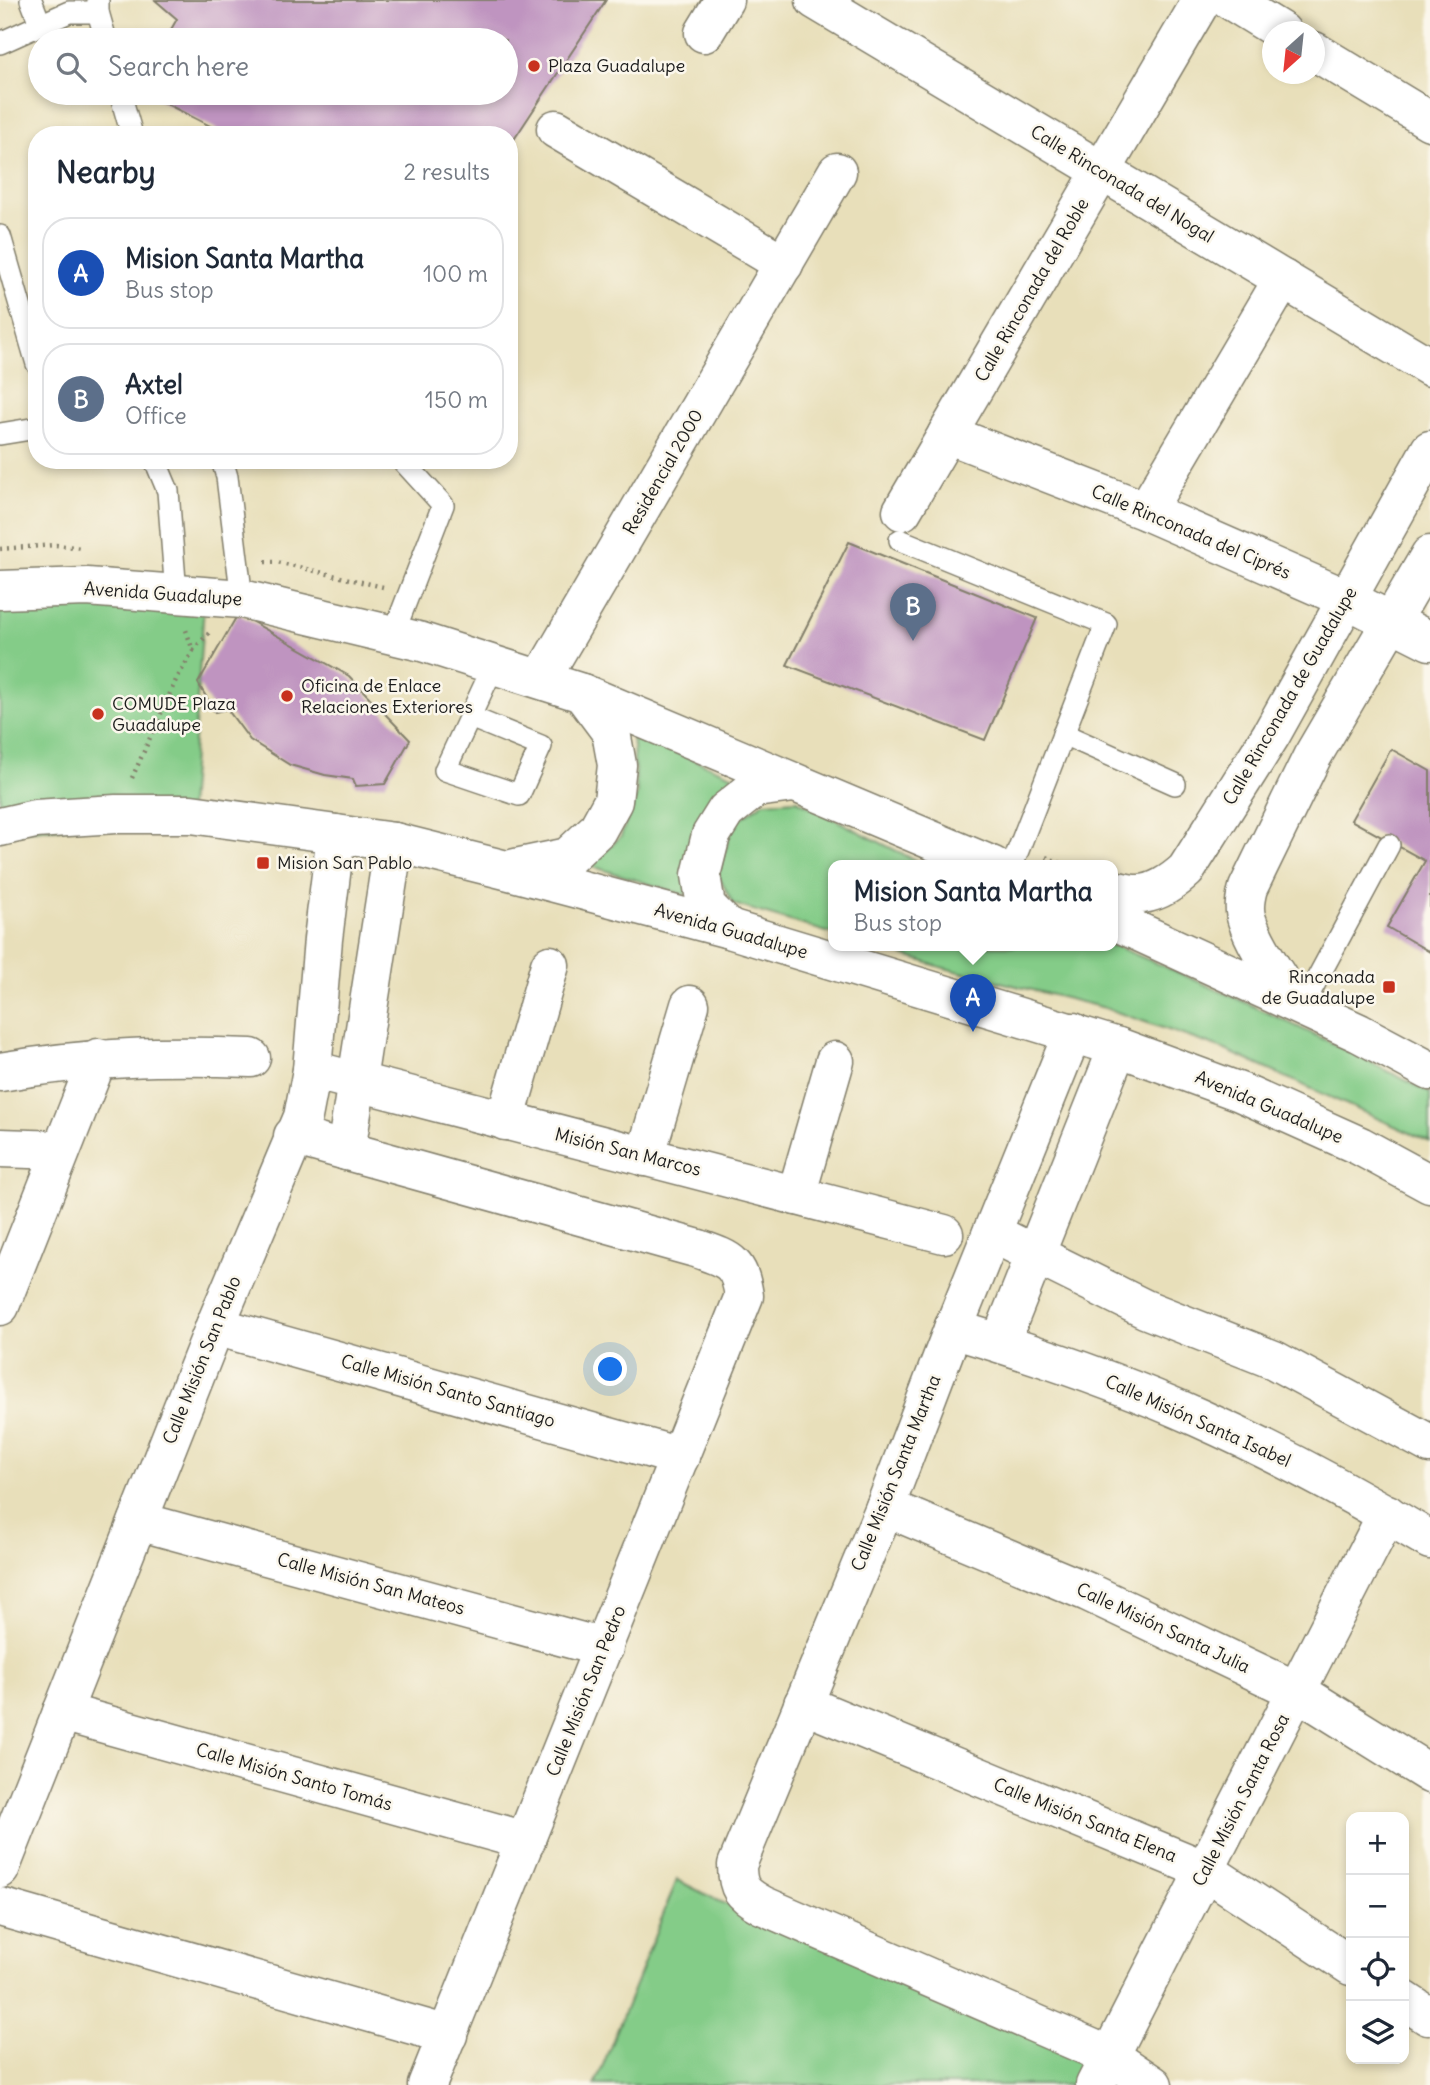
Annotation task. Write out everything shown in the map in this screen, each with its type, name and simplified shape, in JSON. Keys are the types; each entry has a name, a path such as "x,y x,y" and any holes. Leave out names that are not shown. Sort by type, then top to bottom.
{"street":[{"path":"704,33 724,0"},
{"name":"Calle Rinconada del Nogal","path":"815,0 1430,367"},
{"name":"Calle Rinconada del Roble","path":"901,525 947,434 1202,0"},
{"path":"1230,0 1264,21"},
{"path":"1325,58 1430,121"},
{"path":"556,129 784,264"},
{"name":"Residencial 2000","path":"541,680 837,172"},
{"path":"1146,511 1283,279"},
{"name":"Calle Rinconada del Ciprés","path":"947,434 1146,511 1347,599 1430,641"},
{"name":"Calle Rinconada de Guadalupe","path":"1118,891 1136,894 1151,892 1176,879 1186,870 1270,735 1430,450"},
{"path":"1297,1004 1253,934 1246,919 1244,901 1312,757 1430,555"},
{"name":"Avenida Guadalupe","path":"0,590 87,587 242,599 422,642 582,693 979,860"},
{"path":"506,870 568,857 597,830 613,801 617,765 611,732 582,693"},
{"path":"1270,735 1312,757"},
{"path":"729,929 706,906 701,875 711,835 726,811 755,788 794,783"},
{"name":"Avenida Guadalupe","path":"0,827 35,819 116,814 191,814 394,842 729,929 1073,1032 1240,1092 1360,1146 1430,1184"},
{"name":"Calle Misión San Pablo","path":"0,1869 215,1326 303,1116 312,1070 323,939 336,834"},
{"path":"293,1136 346,1151 394,842"},
{"path":"1118,922 1359,1033 1430,1071"},
{"path":"505,1121 550,965"},
{"path":"645,1157 690,1005"},
{"name":"Calle Misión Santa Martha","path":"1073,1032 953,1329 885,1507 737,1865 737,1882 746,1896 762,1905 1103,2071 1153,2085"},
{"path":"1000,1343 1118,1047"},
{"path":"0,1072 98,1058 181,1055 251,1058"},
{"path":"0,1306 98,1058"},
{"path":"796,1196 835,1061"},
{"name":"Misión San Marcos","path":"312,1070 944,1234"},
{"path":"0,1148 61,1150"},
{"name":"Calle Misión San Pedro","path":"346,1151 727,1259 741,1277 744,1296 428,2085"},
{"path":"992,1233 1145,1309 1273,1360 1430,1444"},
{"name":"Calle Misión Santo Santiago","path":"215,1326 680,1457"},
{"name":"Calle Misión Santa Isabel","path":"953,1329 1111,1382 1198,1418 1294,1464 1430,1540"},
{"name":"Calle Misión Santa Julia","path":"885,1507 1088,1592 1297,1690 1430,1774"},
{"name":"Calle Misión Santa Rosa","path":"1103,2071 1387,1514"},
{"name":"Calle Misión San Mateos","path":"138,1521 604,1648"},
{"name":"Calle Misión Santa Elena","path":"803,1704 1205,1870 1346,1963"},
{"name":"Calle Misión Santo Tomás","path":"62,1712 526,1841"},
{"path":"0,1907 448,2035"}],"lane":[{"path":"32,0 41,26"},
{"path":"36,28 69,12 98,6 103,28"},
{"path":"0,43 28,31"},
{"path":"123,105 129,126"},
{"path":"0,236 28,333"},
{"path":"0,434 28,429"},
{"path":"159,469 168,491 176,594"},
{"path":"225,469 242,599"},
{"path":"393,635 443,505 410,469"},
{"path":"901,525 1107,624 1014,860"},
{"path":"470,717 541,746 519,795 445,770 470,717 495,665"},
{"path":"1063,734 1175,784"},
{"path":"1297,1004 1389,845"}],"path":[{"path":"116,814 176,680 192,651 176,594"}],"green space":[{"name":"COMUDE Plaza Guadalupe","path":"0,597 204,607 188,821 0,832"},
{"path":"632,735 742,779 685,895 591,866 621,836 637,794"},
{"path":"797,800 914,860 828,860 828,932 733,904 718,875 733,824 764,802"},
{"path":"1118,947 1273,1015 1430,1093 1430,1142 1223,1049 1105,1008 944,968 890,951 1118,951"},
{"path":"677,1880 721,1902 1096,2062 1085,2085 595,2085"}],"building":[{"name":"Plaza Guadalupe","path":"155,0 606,0 518,133 518,126 210,126 169,105 518,105 518,28 172,28 177,19"},
{"path":"849,542 1037,618 985,740 787,665"},
{"name":"Oficina de Enlace Relaciones Exteriores","path":"238,614 349,676 410,740 385,784 356,786 353,779 325,775 290,765 250,740 227,709 215,712 198,683"},
{"path":"1391,749 1430,771 1430,952 1387,927 1425,861 1351,820"}],"place":[{"name":"Plaza Guadalupe","path":"534,66"},
{"name":"Axtel","path":"913,641"},
{"name":"Oficina de Enlace Relaciones Exteriores","path":"287,696"},
{"name":"COMUDE Plaza Guadalupe","path":"98,714"},
{"name":"Mision San Pablo","path":"263,863"},
{"name":"Rinconada de Guadalupe","path":"1389,987"},
{"name":"Mision Santa Martha","path":"973,1032"}]}
